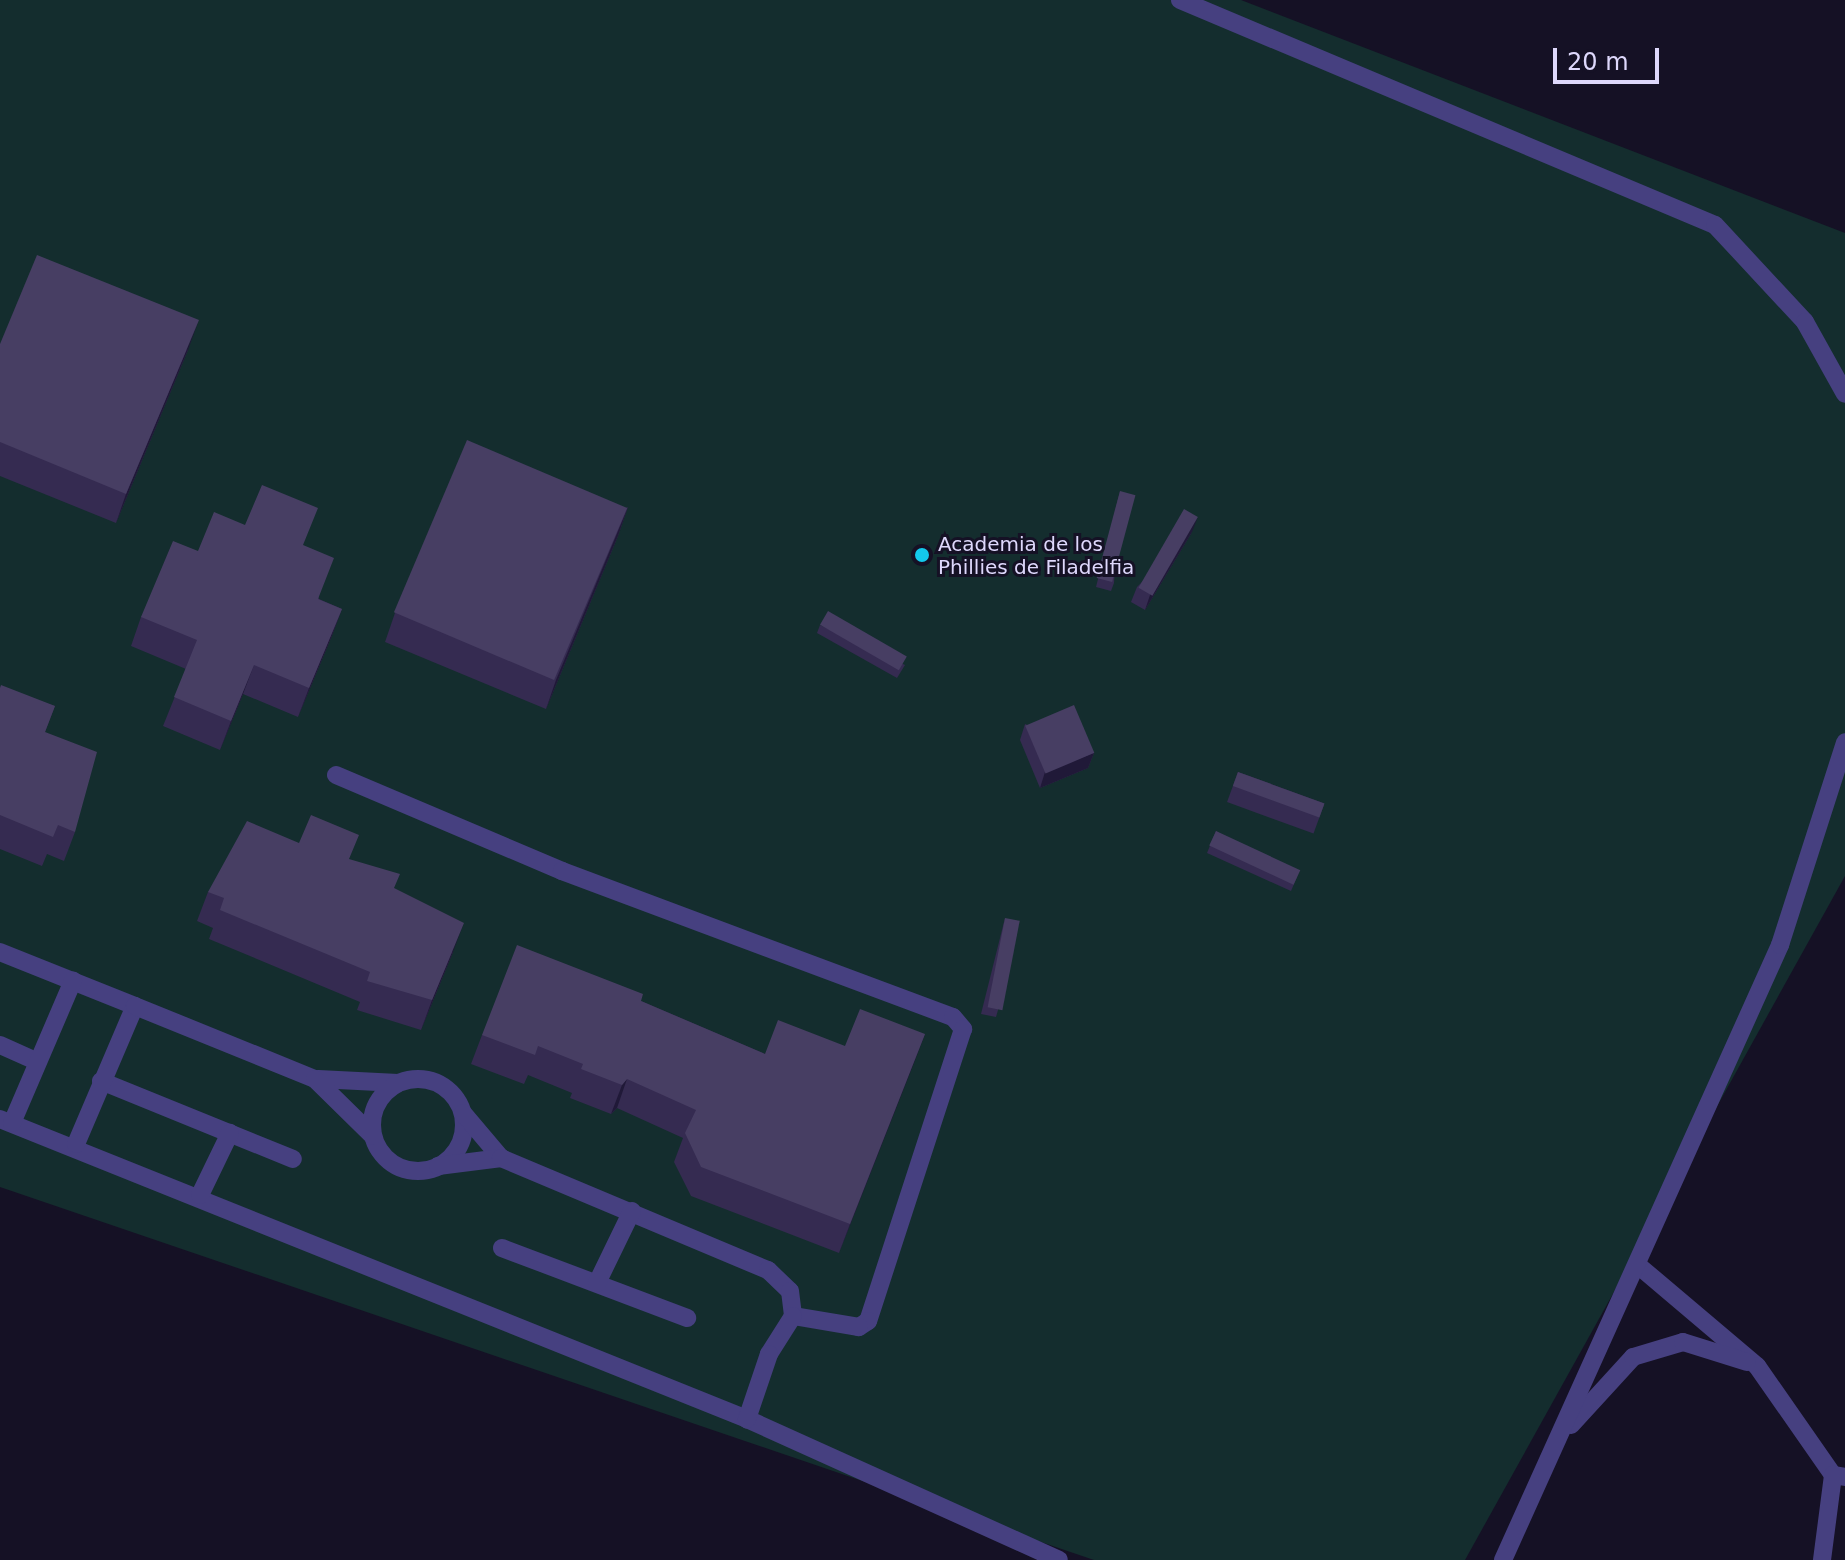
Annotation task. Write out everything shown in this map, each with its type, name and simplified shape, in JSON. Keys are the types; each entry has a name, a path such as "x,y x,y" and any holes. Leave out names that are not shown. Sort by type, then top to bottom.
{"lane":[{"path":"1180,0 1715,225 1805,322 1845,394"},
{"path":"1503,1560 1640,1267 1780,945 1845,742"},
{"path":"336,775 562,871 953,1017 963,1029 868,1321 859,1327 793,1316"},
{"path":"0,952 315,1079 445,1087 501,1158 768,1270 790,1291 793,1316 769,1354 747,1419"},
{"path":"73,981 6,1121 76,1144 747,1419 1059,1560"},
{"path":"76,1144 135,1006"},
{"path":"0,1045 36,1061"},
{"path":"315,1079 373,1136 391,1162 438,1166 501,1158"},
{"path":"101,1081 293,1159"},
{"path":"373,1136 376,1105 398,1083"},
{"path":"438,1166 460,1144 463,1113"},
{"path":"200,1195 230,1133"},
{"path":"597,1283 632,1211"},
{"path":"502,1248 687,1318"},
{"path":"1640,1267 1757,1366 1839,1476 1822,1560"},
{"path":"1559,1437 1633,1357 1683,1342 1757,1366"}],"green space":[{"name":"Academia de los Phillies de Filadelfia","path":"0,0 1241,0 1845,233 1845,876 1465,1560 1094,1560 0,1187"}],"building":[{"path":"37,255 199,320 126,494 0,442 0,344"},
{"path":"467,440 627,508 554,680 394,612"},
{"path":"262,485 318,508 303,545 334,558 318,599 342,609 309,688 254,665 231,721 174,697 197,640 141,617 173,541 198,551 214,512 245,525"},
{"path":"1120,491 1135,495 1112,582 1097,578"},
{"path":"1184,509 1198,517 1152,596 1138,588"},
{"path":"828,611 907,656 899,670 820,625"},
{"path":"1,685 55,706 45,732 97,752 75,832 58,825 53,837 0,815"},
{"path":"1074,705 1094,753 1046,774 1025,726"},
{"path":"1238,772 1324,803 1319,818 1233,786"},
{"path":"311,815 359,835 349,859 400,874 394,888 464,923 432,1000 367,981 370,972 220,910 224,898 208,892 247,821 299,843"},
{"path":"1216,831 1300,870 1294,885 1209,846"},
{"path":"1005,918 1020,921 1002,1010 988,1007"},
{"path":"517,945 643,994 641,1001 765,1054 778,1020 845,1046 860,1009 925,1034 850,1224 701,1167 685,1133 696,1110 627,1079 622,1085 581,1069 583,1064 538,1046 535,1055 482,1035"}],"place":[{"name":"Academia de los Phillies de Filadelfia","path":"922,555"}]}
